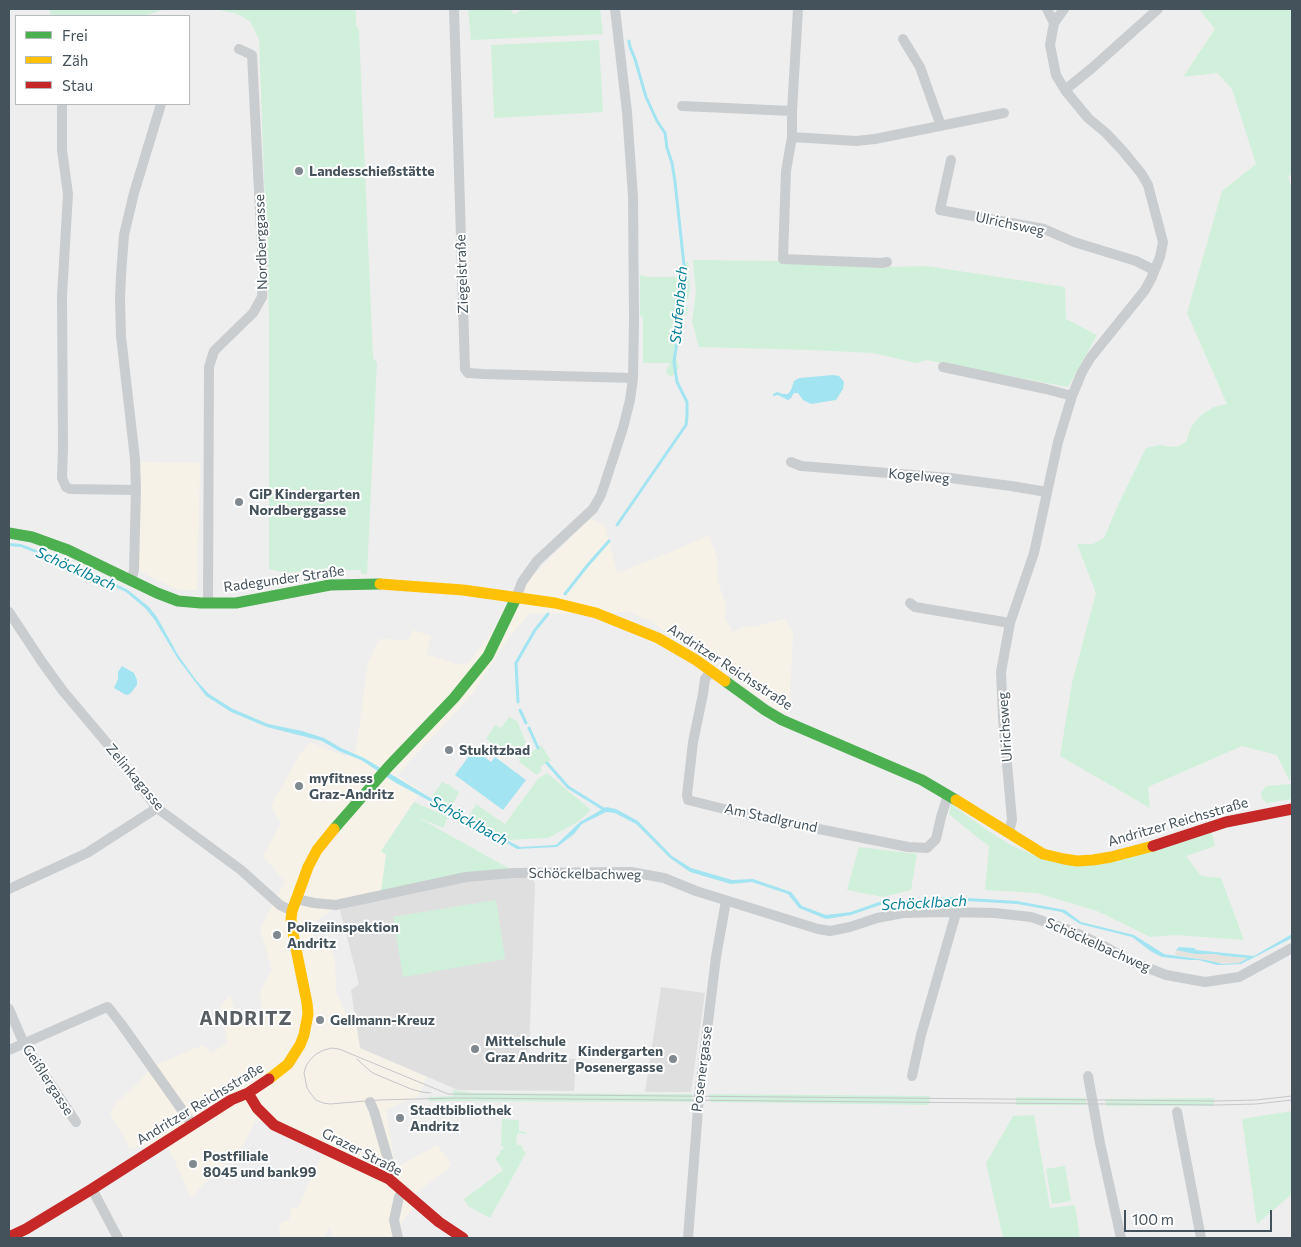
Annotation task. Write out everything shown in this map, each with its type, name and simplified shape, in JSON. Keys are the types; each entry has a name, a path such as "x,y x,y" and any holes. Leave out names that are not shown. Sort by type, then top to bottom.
{"main road":[{"name":"Radegunder Straße","path":"9,533 32,537 68,550 131,581 178,601 208,604 245,602 330,585 347,584 416,586 463,590 516,598"},
{"name":"Andritzer Reichsstraße","path":"9,1237 26,1230 192,1124 231,1100 248,1093 271,1079 288,1064 300,1044 308,1014 291,919 308,866 326,838 389,766 454,698 488,656 516,598 555,603 603,615 658,638 683,652 782,720 922,780 1043,854 1077,861 1111,858 1148,848 1226,822 1292,809"},
{"name":"Grazer Straße","path":"248,1093 260,1111 274,1125 389,1179 439,1222 463,1238"}],"street":[{"name":"Ziegelstraße","path":"454,9 464,369 468,373 633,378"},
{"path":"516,598 522,582 537,561 593,510 601,495 627,415 633,378 633,196 627,112 615,9"},
{"path":"798,9 792,137 786,171 783,259 882,264 887,262"},
{"path":"1048,9 1054,23"},
{"name":"Ulrichsweg","path":"1009,832 1012,820 1001,672 1010,622 1034,553 1058,442 1072,396 1082,372 1091,357 1145,290 1160,258 1163,242 1146,180 1122,150 1088,118 1065,90 1056,75 1050,45 1054,23 1064,9"},
{"path":"1065,90 1158,9"},
{"path":"903,39 920,67 941,126"},
{"name":"Nordberggasse","path":"208,604 209,366 214,351 253,313 262,297 263,269 252,55 239,49"},
{"path":"62,105 62,150 68,194 62,301 62,478 66,487 70,489 136,490"},
{"path":"131,581 134,570 136,490 135,459 121,336 121,266 124,236 134,193 161,105"},
{"path":"682,106 792,111"},
{"path":"792,137 856,141 876,139 1004,113"},
{"name":"Ulrichsweg","path":"951,160 940,210 1044,230 1082,245 1136,261 1154,272"},
{"path":"943,367 1072,396"},
{"name":"Kogelweg","path":"791,462 801,466 950,478 1047,492"},
{"path":"910,603 915,607 1010,622"},
{"name":"Zelinkagasse","path":"9,612 63,691 111,748 157,808 241,870 280,905 292,911"},
{"name":"Am Stadlgrund","path":"711,671 705,679 693,742 687,794 688,800 774,820 908,847 927,848 936,839 948,795"},
{"path":"9,889 87,853 157,808"},
{"name":"Schöckelbachweg","path":"296,899 336,906 466,877 514,873 631,872 664,878 726,901 830,931 903,913 996,913 1031,916 1072,931 1097,942 1130,961 1166,975 1205,982 1239,977 1292,948"},
{"name":"Posenergasse","path":"688,1238 699,1093 720,932 726,901"},
{"path":"912,1076 921,1035 956,913"},
{"path":"9,1050 108,1007 192,1124"},
{"name":"Geißlergasse","path":"9,1009 24,1044 76,1122"},
{"path":"1088,1076 1100,1143 1121,1238"},
{"path":"370,1102 390,1166 389,1179"},
{"path":"1177,1112 1201,1238"},
{"path":"92,1189 118,1238"},
{"path":"398,1238 394,1220 403,1190"}],"shaded area":[{"path":"138,462 200,463 197,590 178,590 137,570"},
{"path":"590,518 605,526 617,573 709,535 717,558 718,581 726,605 725,617 732,632 742,628 785,619 793,632 789,715 776,709 727,673 718,659 673,637 650,621 628,612 529,614 508,638 473,693 397,775 422,791 381,851 386,855 381,892 336,907 314,922 312,945 331,948 335,959 336,992 345,1012 355,1016 361,1048 427,1077 419,1096 386,1109 393,1154 398,1167 437,1145 451,1164 448,1166 449,1168 417,1192 413,1209 401,1222 395,1238 333,1238 329,1227 324,1238 281,1238 279,1224 289,1220 292,1207 298,1208 321,1157 333,1150 256,1120 238,1155 214,1172 191,1197 168,1146 130,1148 110,1113 117,1102 153,1066 203,1045 212,1053 227,1043 221,1006 230,995 238,1022 250,1019 264,1020 260,992 272,970 260,929 285,882 263,856 281,823 271,806 300,754 310,742 346,757 356,751 368,663 379,639 408,640 413,630 431,636 426,654 456,664 469,663 531,578"},
{"path":"529,877 533,879 535,884 529,1051 531,1057 576,1059 574,1091 458,1090 360,1048 351,990 359,984 340,910 462,882"},
{"name":"Kindergarten Posenergasse","path":"661,987 705,993 691,1092 645,1092"}],"green space":[{"path":"49,9 164,9 148,15 51,15"},
{"name":"Landesschießstätte","path":"212,9 356,9 356,25 359,30 373,358 377,363 367,574 361,574 361,570 310,570 287,573 269,569 269,314 259,39 250,21 235,13"},
{"path":"468,9 511,9 512,13 515,14 524,9 600,9 603,34 471,40"},
{"path":"1199,9 1292,9 1292,173 1288,177 1292,188 1292,780 1289,780 1277,755 1242,746 1148,787 1150,808 1060,756 1072,683 1096,593 1077,544 1093,544 1104,538 1146,448 1160,445 1179,446 1186,442 1191,427 1200,416 1214,407 1227,404 1187,313 1222,191 1256,164 1232,89 1217,73 1183,77 1215,29"},
{"path":"599,40 603,112 494,118 491,45"},
{"path":"693,260 779,261 884,267 926,266 1065,287 1066,319 1097,335 1068,387 926,360 916,363 873,353 699,347 692,322 696,293"},
{"path":"688,261 690,290 685,303 685,306 688,308 687,314 682,319 684,323 682,343 678,347 676,358 679,367 674,375 669,377 666,371 670,363 643,363 643,317 640,316 640,275 676,277 680,280 679,268"},
{"path":"509,717 517,721 530,753 541,745 551,760 540,767 542,770 537,775 519,762 520,759 512,754 511,756 506,752 504,753 486,739 495,725 501,728"},
{"path":"547,773 591,810 578,822 548,838 508,840 468,818 476,804 505,824 538,779"},
{"path":"442,782 448,785 449,783 450,786 459,792 452,806 433,795"},
{"path":"1292,784 1292,799 1267,803 1262,799 1261,793 1266,786"},
{"path":"414,802 448,817 443,828 417,817 512,870 381,892 386,855 381,851"},
{"path":"951,804 1009,844 1042,859 1056,863 1211,831 1215,846 1186,856 1201,876 1221,878 1244,940 1176,935 1150,937 1097,911 1037,893 985,890 989,846 949,814"},
{"path":"859,847 917,854 911,890 883,897 847,890"},
{"path":"496,900 505,959 403,977 393,917"},
{"path":"453,1090 474,1093 692,1094 692,1102 429,1101 428,1097 453,1096"},
{"path":"709,1094 930,1096 929,1105 710,1102"},
{"path":"1016,1097 1086,1098 1086,1105 1016,1105"},
{"path":"1214,1098 1214,1106 1106,1106 1105,1099"},
{"path":"1292,1111 1292,1194 1257,1224 1242,1119"},
{"path":"1034,1115 1050,1208 1075,1205 1080,1238 1003,1238 986,1163 1013,1116"},
{"path":"502,1119 519,1120 519,1131 526,1132 526,1134 519,1133 516,1140 518,1145 522,1145 526,1153 490,1218 468,1206 464,1199 503,1170 495,1158 504,1148 501,1145"},
{"path":"1065,1166 1071,1201 1052,1204 1046,1169"}],"sand":[{"path":"1176,950 1195,954 1250,958 1239,963 1223,964 1175,955"}],"water":[{"path":"839,376 844,382 843,389 836,400 811,404 803,400 798,393 794,393 788,400 778,395 773,396 777,392 788,394 794,381 799,378"},
{"name":"Schöcklbach","path":"9,543 21,544 83,568 128,590 149,607 157,617 178,655 196,680 209,694 233,709 268,724 324,738 364,758 444,806 520,847 556,845 580,822 606,807 616,809 638,821 672,856 691,868 732,880 753,879 791,892 802,906 826,915 851,912 879,902 950,897 1017,901 1065,910 1081,922 1134,935 1164,954 1223,964 1239,963 1248,958 1195,954 1176,950 1179,947 1194,948 1196,950 1254,956 1292,934 1292,938 1241,964 1217,965 1198,960 1162,957 1132,937 1080,924 1062,912 1017,904 950,900 880,905 851,915 826,919 799,908 788,894 752,882 731,884 690,872 670,858 636,824 615,813 606,812 582,824 574,834 557,847 517,849 396,783 361,760 339,751 322,741 267,727 231,712 206,696 178,659 154,619 145,608 126,592 82,571 21,547 9,546"},
{"path":"122,666 134,673 137,680 137,685 130,694 126,695 114,688 118,679 118,672"},
{"path":"474,749 491,762 495,757 526,780 503,810 455,775"}],"waterway":[{"name":"Stufenbach","path":"617,525 686,425 687,416 687,402 677,382 674,362 683,297 681,287 685,274 675,182 665,133 646,97 629,41"},
{"name":"Stufenbach","path":"565,594 609,541"},
{"name":"Stufenbach","path":"518,702 516,663 535,630 548,614"},
{"name":"Stufenbach","path":"520,710 526,723"},
{"name":"Stufenbach","path":"529,728 538,748"},
{"name":"Stufenbach","path":"547,763 568,787 605,810"}],"tram line":[{"path":"1292,1096 1256,1100 1216,1101 448,1094 339,1049 332,1048 316,1054 306,1066 304,1073 307,1088 316,1100 330,1104 378,1100 457,1098 1216,1105 1256,1104 1292,1100"},
{"path":"357,1059 375,1074 411,1089 431,1093"}],"traffic: fast":[{"path":"9,533 32,537 68,550 157,593 178,601 236,603 330,585 380,584"},
{"path":"334,829 389,766 454,698 488,656 516,598"},
{"path":"725,681 782,720 922,780 956,800"}],"traffic: slow":[{"path":"380,584 463,590 555,603 596,613 658,638 696,660 725,681"},
{"path":"956,800 1043,854 1064,859 1077,861 1093,860 1153,846"},
{"path":"269,1079 288,1064 304,1035 308,1014 307,1003 294,939 291,919 292,911 308,867 317,850 334,829"}],"traffic: jam":[{"path":"1153,846 1226,822 1292,809"},
{"path":"9,1237 26,1229 92,1189 231,1100 248,1093 269,1079"},
{"path":"248,1093 257,1108 274,1125 389,1179 439,1222 463,1238"}],"place":[{"name":"Landesschießstätte","path":"299,171"},
{"name":"GiP Kindergarten Nordberggasse","path":"239,502"},
{"name":"Stukitzbad","path":"449,750"},
{"name":"myfitness Graz-Andritz","path":"299,786"},
{"name":"Polizeiinspektion Andritz","path":"277,935"},
{"name":"Gellmann-Kreuz","path":"320,1020"},
{"name":"Mittelschule Graz Andritz","path":"475,1049"},
{"name":"Kindergarten Posenergasse","path":"673,1059"},
{"name":"Stadtbibliothek Andritz","path":"400,1118"},
{"name":"Postfiliale 8045 und bank99","path":"193,1164"}],"district":[{"name":"ANDRITZ","path":"246,1019"}]}
